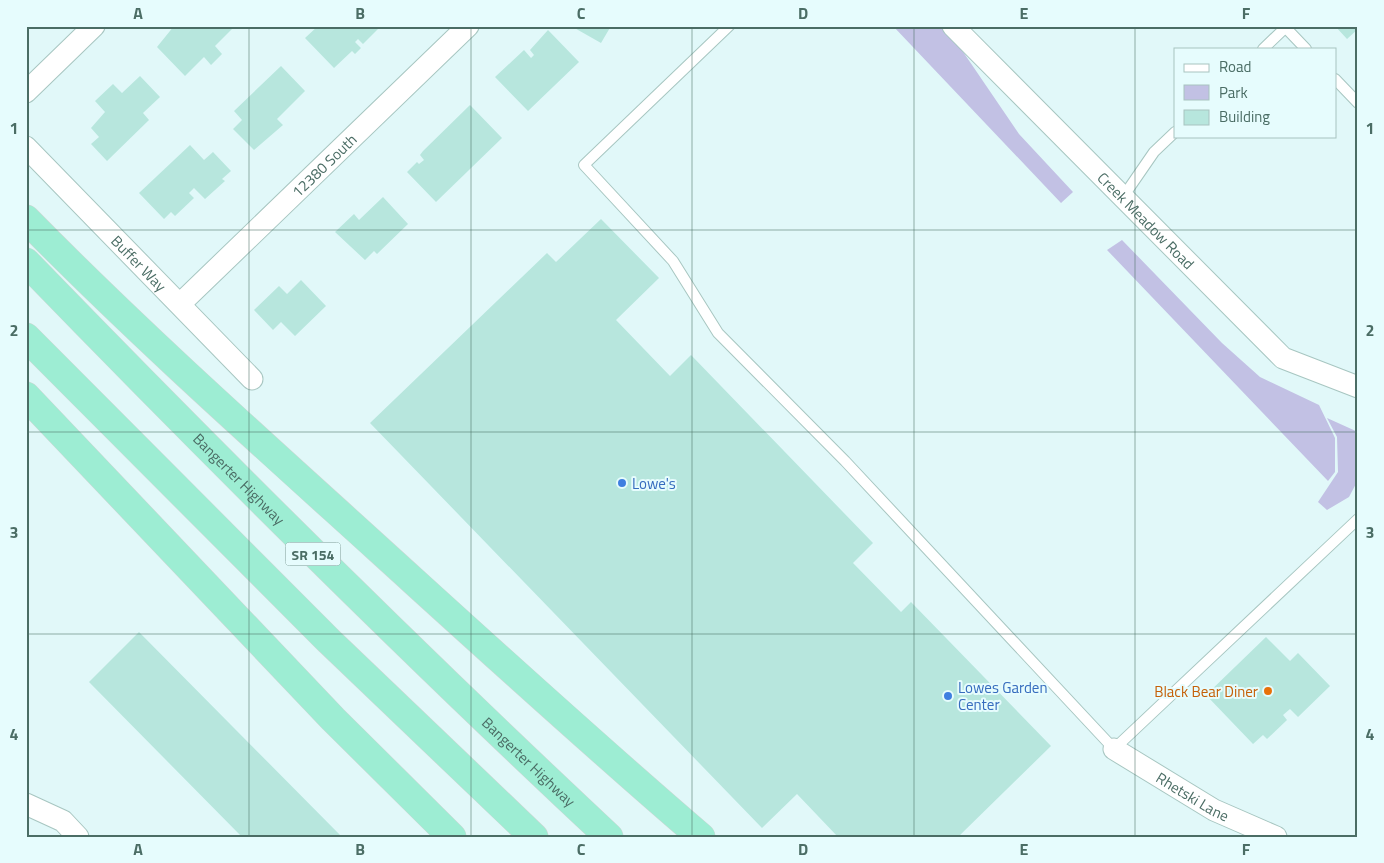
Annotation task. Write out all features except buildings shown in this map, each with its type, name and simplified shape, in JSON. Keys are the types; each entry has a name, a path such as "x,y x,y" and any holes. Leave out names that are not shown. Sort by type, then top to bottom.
{"highway":[{"path":"26,219 208,396 612,760 701,837"},
{"name":"Bangerter Highway","path":"26,262 303,544 482,718 609,837"},
{"path":"26,337 308,620 534,837"},
{"path":"26,396 313,698 452,837"}],"street":[{"path":"26,92 94,26"},
{"name":"12380 South","path":"180,304 468,26"},
{"name":"Creek Meadow Road","path":"953,26 1283,358 1358,387"},
{"name":"Buffer Way","path":"26,146 252,379"},
{"name":"Rhetski Lane","path":"1114,749 1214,810 1276,837"},
{"path":"26,804 63,821 78,837"}],"lane":[{"path":"729,26 584,165 673,261 718,333 845,461 1114,749 1358,519"},
{"path":"1264,48 1285,27 1305,48"},
{"path":"1336,80 1358,103"},
{"path":"1123,197 1154,152 1174,133"}],"green space":[{"path":"893,26 942,26 955,40 1019,134 1073,192 1061,203"},
{"path":"1122,240 1222,343 1260,377 1319,405 1335,438 1335,472 1328,481 1107,250"},
{"path":"1327,418 1358,432 1358,480 1349,497 1327,510 1318,502 1338,472 1337,437"}],"place":[{"name":"Lowe's","path":"622,483"},
{"name":"Black Bear Diner","path":"1268,691"},
{"name":"Lowes Garden Center","path":"948,696"}]}
